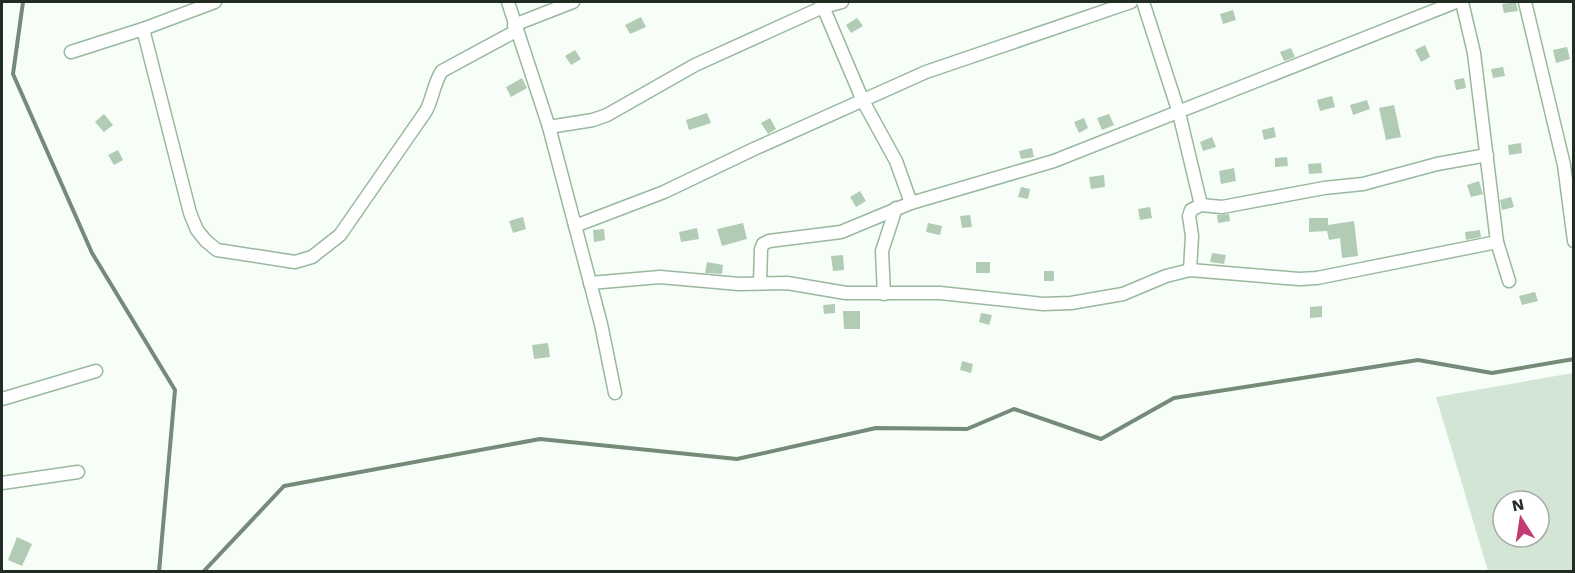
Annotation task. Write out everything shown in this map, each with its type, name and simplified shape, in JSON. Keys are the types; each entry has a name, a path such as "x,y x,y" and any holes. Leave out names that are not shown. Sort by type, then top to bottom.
{"street":[{"path":"71,52 143,29 214,2"},
{"path":"508,2 549,128 601,324 615,393"},
{"path":"143,29 190,213 197,230 217,250 295,262 312,257 340,235 426,111 432,100 437,77 442,71 515,28 573,2"},
{"path":"549,128 593,120 607,115 695,65 822,4 842,2"},
{"path":"575,226 664,192 754,148 926,72 1110,5 1131,2"},
{"path":"1143,2 1179,113 1201,205"},
{"path":"760,283 763,243 841,232 911,203 1054,161 1456,2"},
{"path":"1462,2 1474,53 1497,242 1509,281"},
{"path":"1525,2 1564,165 1574,241"},
{"path":"822,4 863,101 896,161 911,203"},
{"path":"1190,270 1192,236 1189,216 1191,210 1201,205 1222,207 1324,188 1363,184 1437,164 1487,155"},
{"path":"884,294 882,251 896,208"},
{"path":"590,283 660,277 739,284 787,284 846,293 940,293 1043,304 1071,303 1123,294 1166,276 1190,270 1299,279 1317,278 1497,242"},
{"path":"2,399 96,371"},
{"path":"2,483 78,472"}],"green space":[{"path":"1573,373 1573,571 1488,571 1436,397"}],"building":[{"path":"1516,2 1518,11 1504,13 1502,4"},
{"path":"1233,10 1236,20 1223,24 1220,14"},
{"path":"641,17 646,27 630,34 625,25"},
{"path":"857,18 863,26 851,33 846,25"},
{"path":"1425,45 1430,57 1421,62 1415,50"},
{"path":"1567,47 1570,59 1556,63 1553,50"},
{"path":"1291,48 1295,57 1284,61 1280,52"},
{"path":"575,50 581,59 571,65 565,56"},
{"path":"1503,67 1505,76 1493,78 1491,69"},
{"path":"522,78 527,88 511,97 506,87"},
{"path":"1464,78 1466,88 1456,90 1454,80"},
{"path":"1332,96 1335,107 1320,111 1317,100"},
{"path":"1367,100 1370,109 1353,115 1350,105"},
{"path":"1394,105 1401,137 1386,140 1379,108"},
{"path":"707,113 711,123 689,130 686,120"},
{"path":"104,114 113,125 104,132 95,122"},
{"path":"1109,114 1114,125 1102,130 1097,118"},
{"path":"770,118 776,129 768,134 761,123"},
{"path":"1084,118 1088,128 1079,133 1074,122"},
{"path":"1274,127 1276,137 1264,140 1262,130"},
{"path":"1212,137 1216,147 1203,151 1200,142"},
{"path":"1521,143 1522,153 1509,155 1508,145"},
{"path":"1032,148 1034,157 1021,159 1019,151"},
{"path":"118,150 123,160 114,165 108,155"},
{"path":"1287,157 1288,166 1275,167 1275,158"},
{"path":"1321,163 1322,173 1309,174 1308,164"},
{"path":"1234,168 1236,181 1221,184 1219,171"},
{"path":"1104,175 1105,187 1091,189 1089,177"},
{"path":"1479,181 1483,194 1471,197 1467,185"},
{"path":"1021,187 1030,189 1028,199 1018,197"},
{"path":"860,191 866,201 856,207 850,197"},
{"path":"1511,197 1514,207 1502,210 1500,200"},
{"path":"1150,207 1152,218 1140,220 1138,209"},
{"path":"1229,214 1230,221 1218,223 1217,215"},
{"path":"970,215 972,227 962,228 960,216"},
{"path":"523,217 526,229 513,233 509,221"},
{"path":"1309,218 1328,218 1328,225 1354,221 1358,256 1342,258 1340,238 1329,240 1327,231 1309,232"},
{"path":"743,223 747,239 722,246 717,229"},
{"path":"928,223 942,226 940,235 926,232"},
{"path":"697,228 699,239 681,242 679,232"},
{"path":"604,229 605,240 594,242 593,230"},
{"path":"1480,230 1481,237 1466,240 1465,232"},
{"path":"1212,253 1226,255 1224,264 1210,262"},
{"path":"843,255 844,270 833,271 831,256"},
{"path":"707,262 723,265 722,274 705,273"},
{"path":"976,262 990,262 990,273 976,273"},
{"path":"1044,271 1054,271 1054,281 1044,281"},
{"path":"1535,292 1538,301 1522,305 1519,296"},
{"path":"835,304 835,313 824,314 823,305"},
{"path":"1322,306 1322,317 1310,318 1310,307"},
{"path":"843,311 860,311 860,329 844,329"},
{"path":"981,313 992,315 989,325 979,322"},
{"path":"548,343 550,357 534,359 532,345"},
{"path":"962,361 973,364 971,373 960,370"},
{"path":"17,537 32,544 22,566 8,560"}],"waterway":[{"path":"23,2 13,74 92,253 175,390 159,572"},
{"path":"203,572 284,486 540,439 737,459 876,428 967,429 1014,409 1101,439 1174,398 1418,360 1492,373 1574,359"}]}
